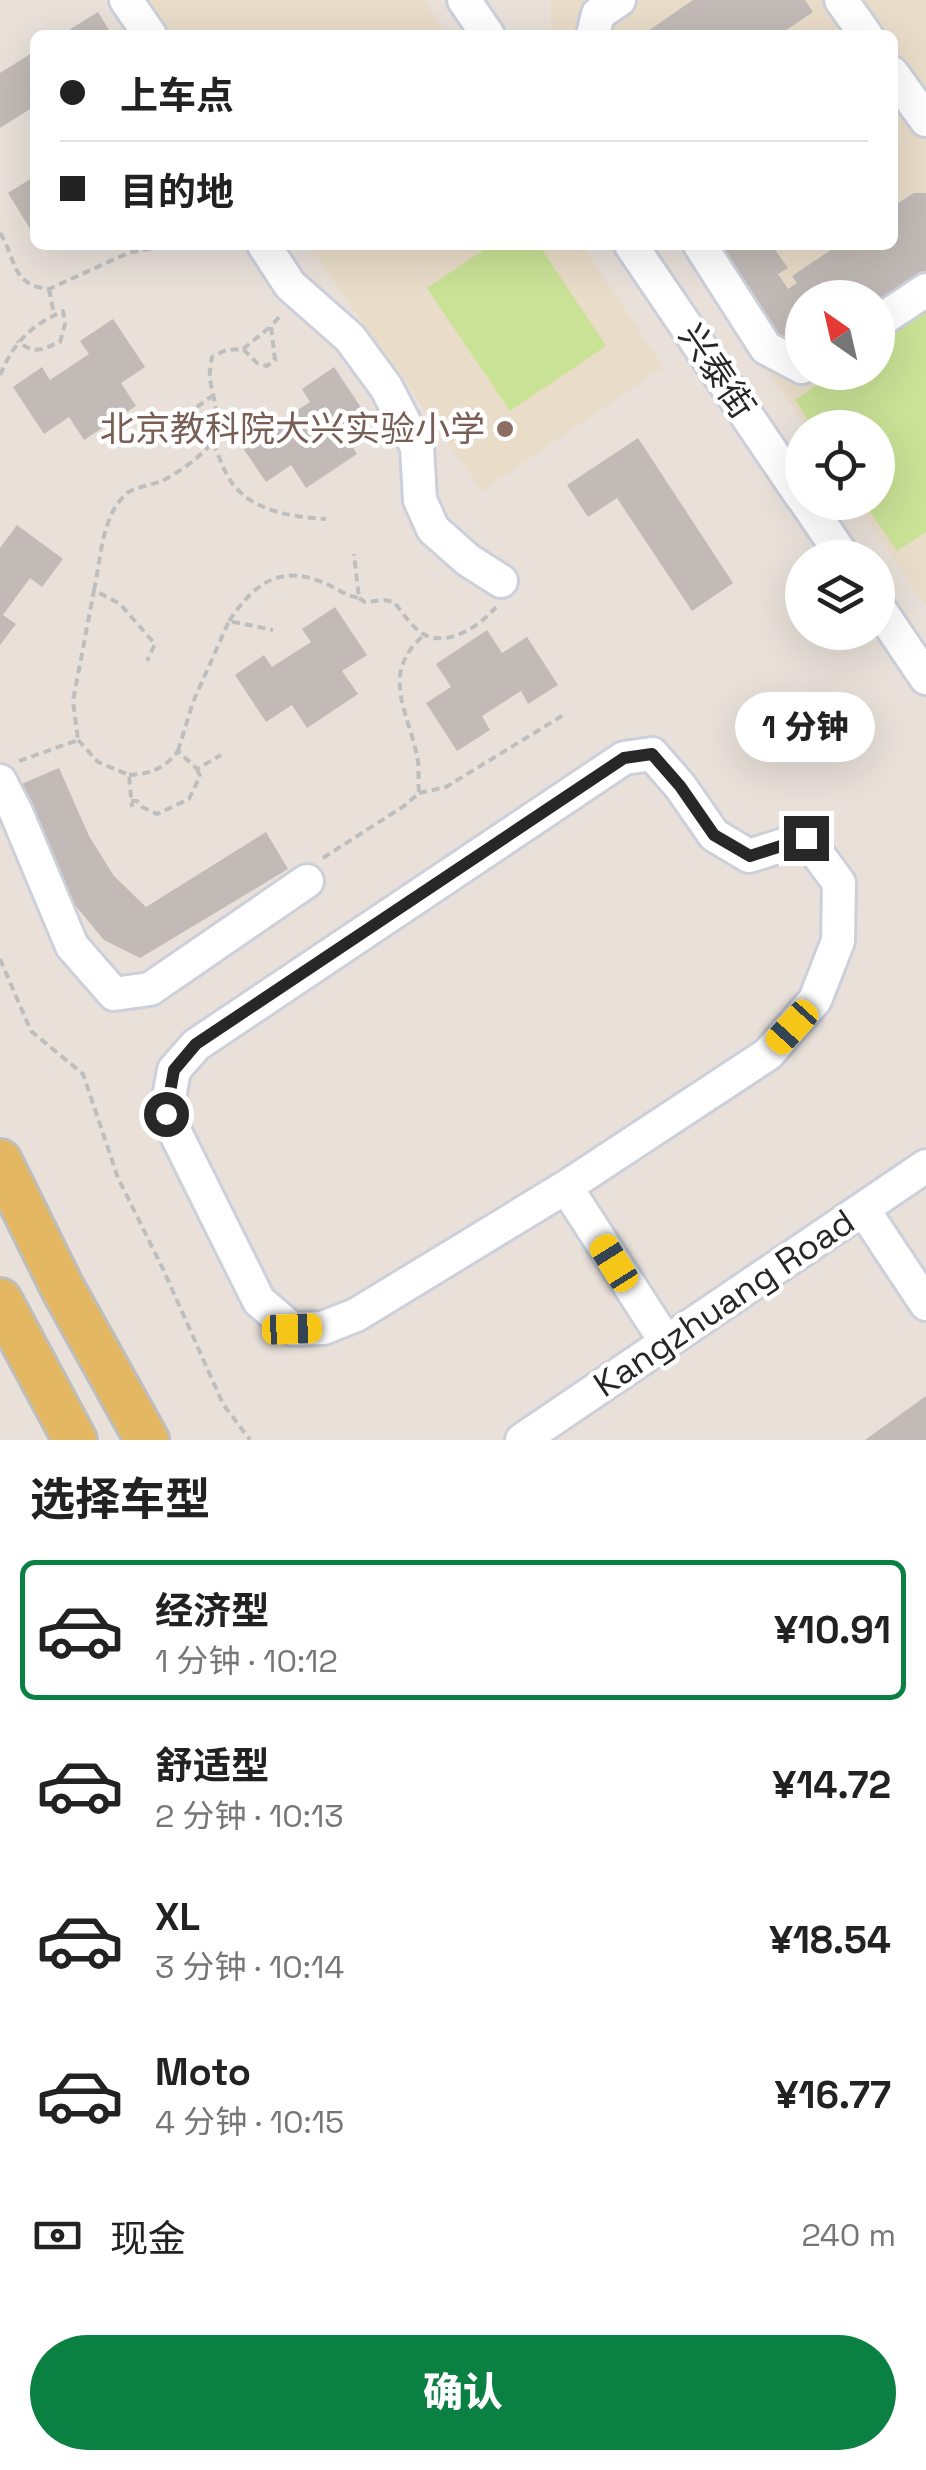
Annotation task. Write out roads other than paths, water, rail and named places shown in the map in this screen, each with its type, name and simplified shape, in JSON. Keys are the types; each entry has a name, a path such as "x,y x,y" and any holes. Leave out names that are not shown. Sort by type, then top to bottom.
{"main road":[{"path":"0,1161 62,1287 147,1440"},
{"path":"0,1300 75,1440"}],"street":[{"path":"126,0 147,30"},
{"path":"593,30 598,14 619,0"},
{"path":"841,0 862,30"},
{"path":"466,1 485,30"},
{"path":"898,81 926,120"},
{"path":"267,250 290,284 350,338 386,387 417,447 420,500 433,528 468,560 501,581"},
{"name":"兴泰街","path":"634,250 785,472"},
{"path":"703,250 766,348 785,358"},
{"path":"895,311 926,290"},
{"path":"895,632 926,678"},
{"path":"652,754 714,835 750,856 806,838 838,883 838,941 815,1000 768,1054 566,1187 356,1316 323,1328 292,1329 259,1301 166,1114 174,1070 196,1044 624,758 652,754"},
{"path":"8,771 16,812 72,946 114,994 150,989 316,869"},
{"name":"Kangzhuang Road","path":"522,1440 926,1166"},
{"path":"566,1187 666,1342"},
{"path":"863,1209 926,1304"}],"place":[{"name":"北京教科院大兴实验小学","path":"505,429"}]}
